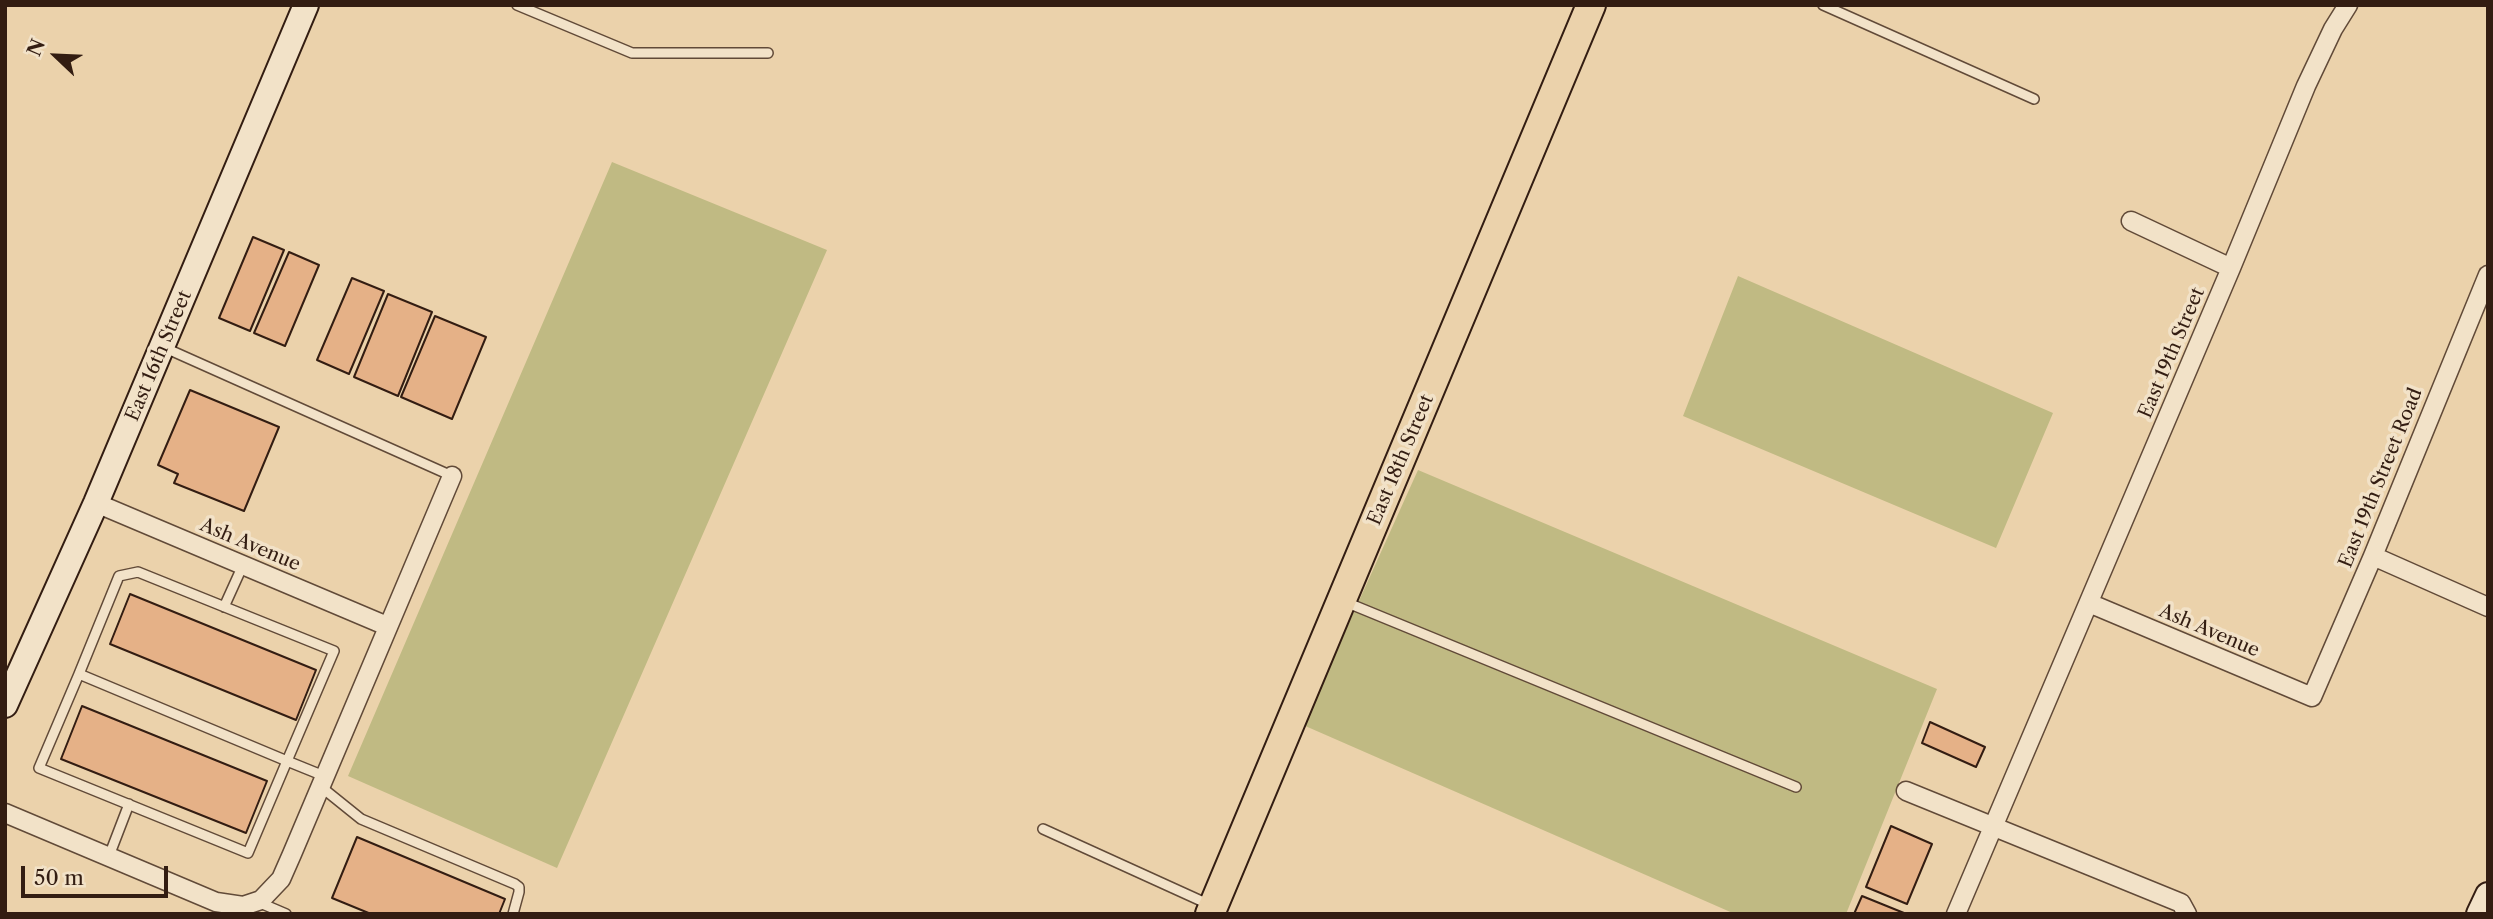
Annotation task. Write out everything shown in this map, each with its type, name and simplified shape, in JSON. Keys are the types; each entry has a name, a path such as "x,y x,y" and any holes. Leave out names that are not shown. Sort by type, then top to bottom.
{"main road":[{"name":"East 18th Street","path":"1212,910 1591,5"}],"street":[{"name":"East 16th Street","path":"5,705 96,503 306,5"},
{"name":"East 19th Street","path":"1956,914 2306,86 2333,29 2348,5"},
{"path":"2131,221 2231,268"},
{"name":"East 19th Street Road","path":"2312,697 2488,275"},
{"path":"5,813 216,902 243,906 261,900 281,879 452,476"},
{"name":"Ash Avenue","path":"96,503 387,626"},
{"path":"2373,556 2488,607"},
{"name":"Ash Avenue","path":"2089,603 2312,697"},
{"path":"1906,791 2180,903 2188,914"},
{"path":"2480,914 2488,895"}],"lane":[{"path":"517,5 632,52 768,53"},
{"path":"1823,5 2034,99"},
{"path":"163,346 452,476"},
{"path":"224,607 243,565"},
{"path":"138,572 334,650 248,853 40,768 79,674 119,576 138,572"},
{"path":"1342,600 1796,787"},
{"path":"79,674 287,761 322,781 361,818 515,884 519,887 519,892 513,914"},
{"path":"109,856 130,804"},
{"path":"1043,829 1212,910"},
{"path":"257,901 286,914"}],"shaded area":[{"path":"612,162 827,250 557,868 348,776"},
{"path":"1738,276 2053,413 1996,548 1683,416"},
{"path":"1418,470 1937,689 1846,914 1735,914 1303,725"}],"building":[{"path":"253,237 284,250 250,331 219,318"},
{"path":"289,252 319,265 285,346 254,333"},
{"path":"352,278 384,291 349,374 317,360"},
{"path":"388,294 432,312 398,396 354,377"},
{"path":"435,316 486,337 452,419 401,397"},
{"path":"190,390 279,427 244,511 174,483 178,474 158,465"},
{"path":"130,594 316,670 296,720 110,644"},
{"path":"82,706 267,781 246,833 61,759"},
{"path":"1930,722 1985,747 1976,767 1922,743"},
{"path":"1891,826 1932,844 1907,904 1866,887"},
{"path":"357,837 505,899 499,914 371,914 332,898"},
{"path":"1862,896 1904,913 1854,914"}]}
